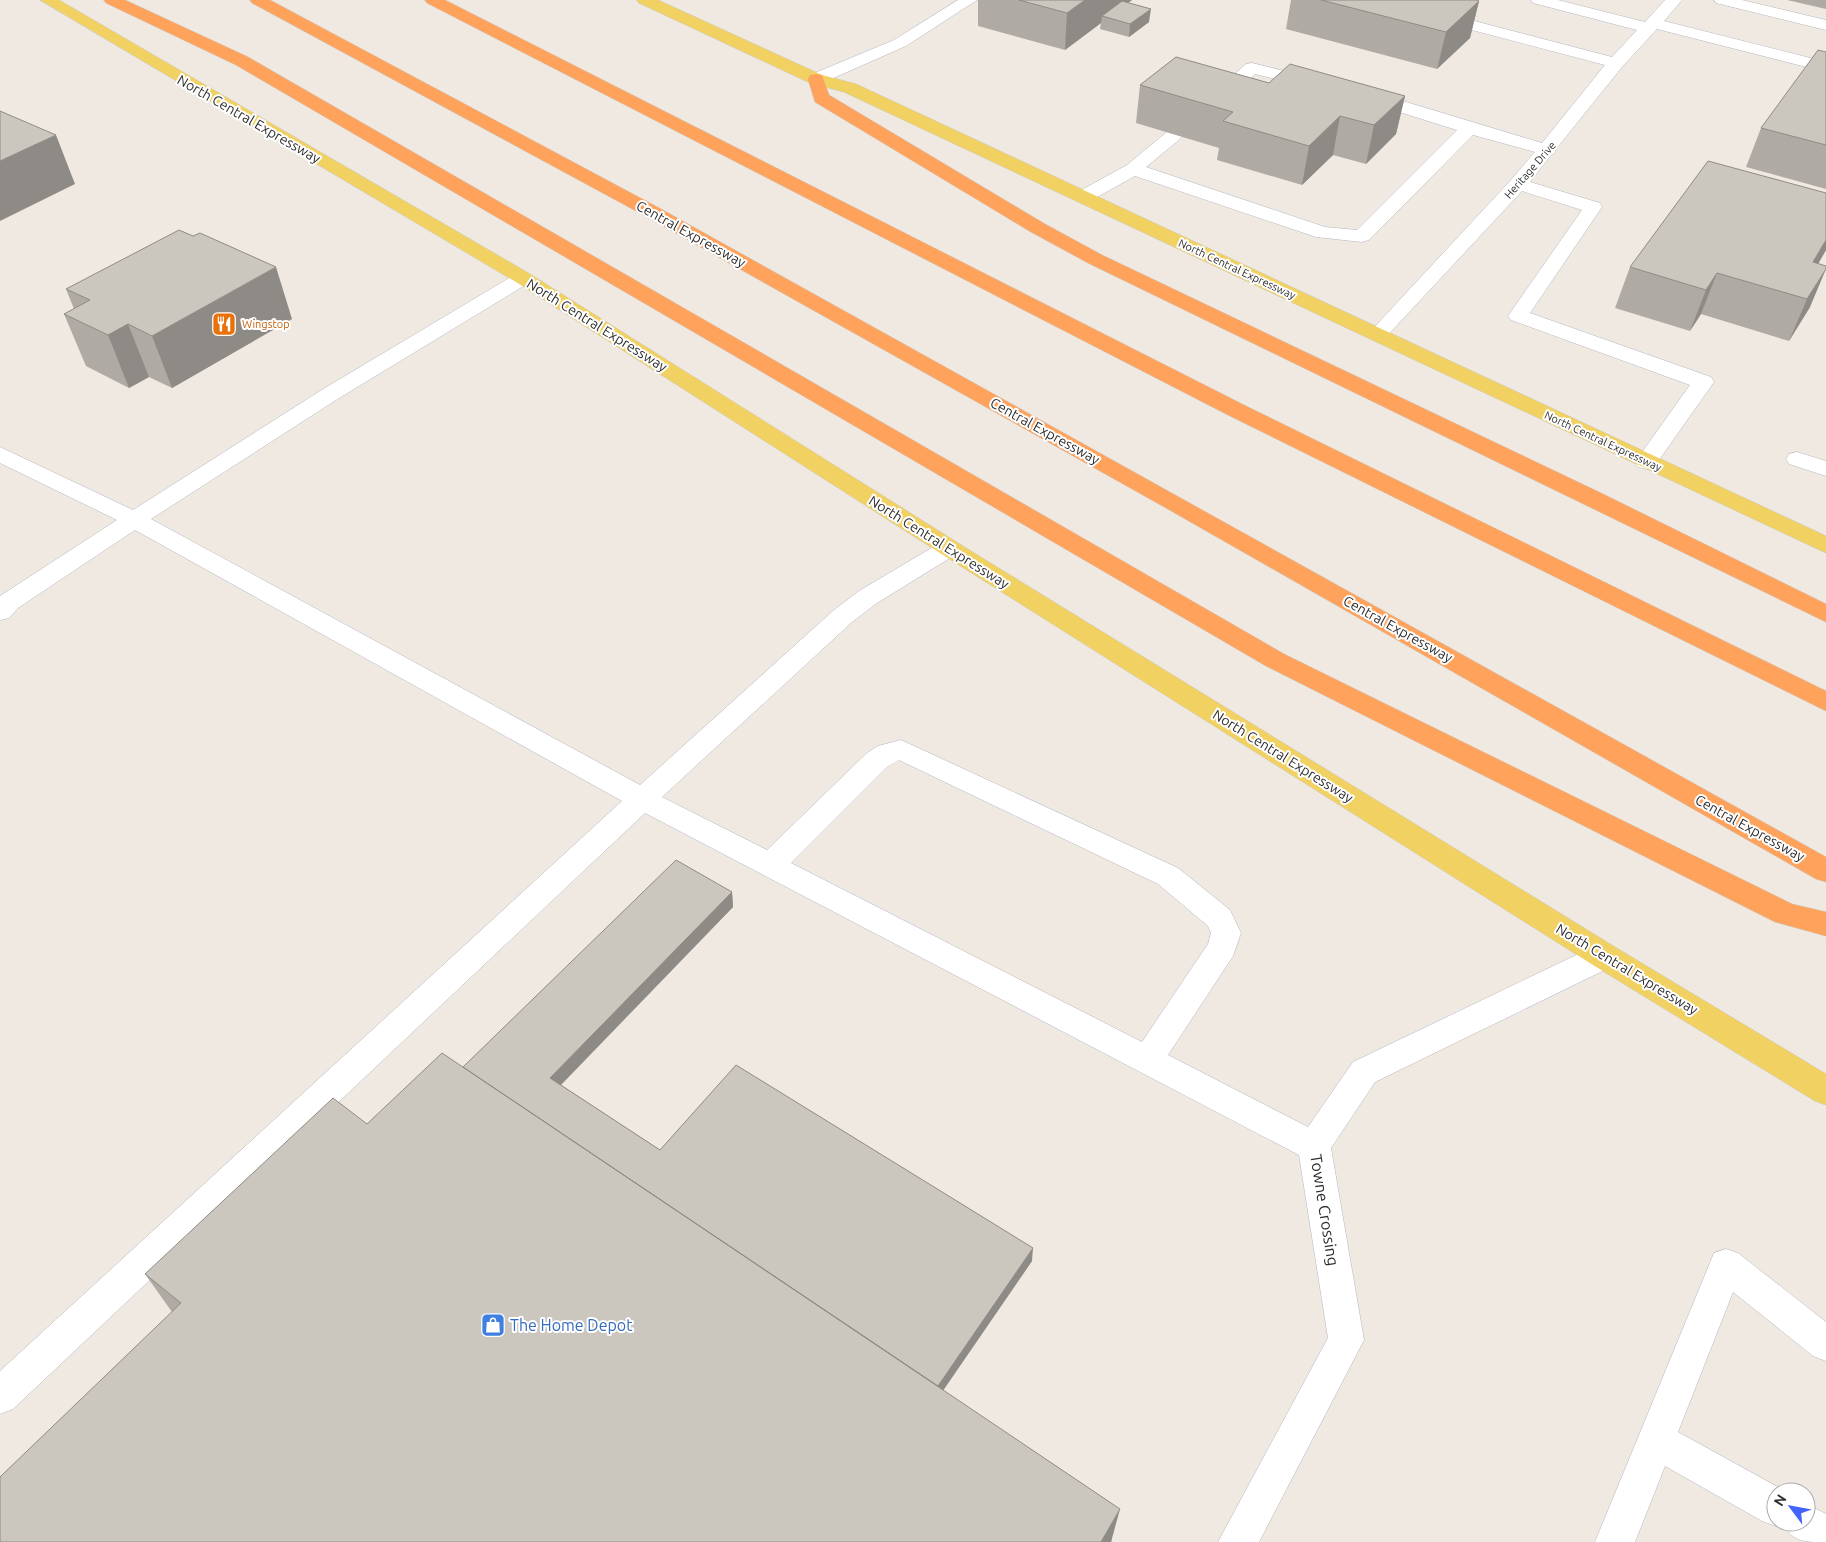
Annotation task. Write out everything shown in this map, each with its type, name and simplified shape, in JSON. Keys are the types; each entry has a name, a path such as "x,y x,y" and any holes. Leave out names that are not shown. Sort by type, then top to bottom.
{"highway":[{"path":"112,0 242,60 1275,660 1785,914 1826,924"},
{"name":"Central Expressway","path":"258,0 672,223 1183,508 1826,871"},
{"path":"433,0 1236,410 1826,702"},
{"path":"816,79 820,98 1038,228 1095,259 1595,499 1826,614"}],"main road":[{"name":"North Central Expressway","path":"48,0 523,278 949,548 1604,956 1826,1091"},
{"name":"North Central Expressway","path":"646,0 816,79 850,88 1378,334 1646,462 1826,544"}],"street":[{"path":"816,79 900,43 969,0"},
{"path":"1376,0 1616,63"},
{"path":"1539,0 1826,67"},
{"path":"1584,11 1596,0"},
{"name":"Heritage Drive","path":"1378,334 1518,184 1548,150 1616,63 1674,0"},
{"path":"1722,0 1826,24"},
{"path":"1209,105 1252,68 1334,88"},
{"path":"1352,93 1548,150"},
{"path":"1133,169 1323,233 1362,236 1469,128"},
{"path":"1084,197 1133,169 1174,135"},
{"path":"1518,184 1593,207 1518,316 1703,382 1646,462"},
{"path":"0,612 10,602 133,519 415,340 523,278"},
{"path":"0,454 133,519 642,799 1314,1146"},
{"path":"1797,459 1826,469"},
{"path":"0,1396 642,799 843,616 868,597 949,548"},
{"path":"770,865 877,760 888,753 901,750 1168,876 1219,918 1226,933 1222,947 1148,1060"},
{"name":"Towne Crossing","path":"1238,1542 1346,1340 1314,1146 1364,1072 1604,956"},
{"path":"1615,1542 1726,1265 1826,1344"},
{"path":"1656,1440 1766,1501"}],"building":[{"path":"1019,0 1085,0 1067,13"},
{"path":"1321,0 1476,0 1479,1 1446,32"},
{"path":"1122,1 1151,9 1130,24 1102,16"},
{"path":"1818,50 1826,52 1826,145 1761,128"},
{"path":"1176,57 1269,83 1290,64 1405,96 1374,125 1340,116 1309,146 1223,121 1233,112 1140,85"},
{"path":"0,111 56,135 0,161"},
{"path":"1708,161 1826,193 1826,240 1813,262 1826,266 1826,269 1807,299 1717,273 1706,290 1630,267"},
{"path":"179,230 193,236 200,233 276,267 152,336 128,324 108,335 64,314 90,300 66,289"},
{"path":"676,860 732,892 550,1078 660,1150 736,1065 1033,1248 938,1386 463,1067"},
{"name":"The Home Depot","path":"442,1053 1120,1509 1101,1542 0,1542 0,1477 181,1303 145,1274 333,1098 367,1124"}],"place":[{"name":"Wingstop","path":"224,324"},
{"name":"The Home Depot","path":"493,1325"}]}
